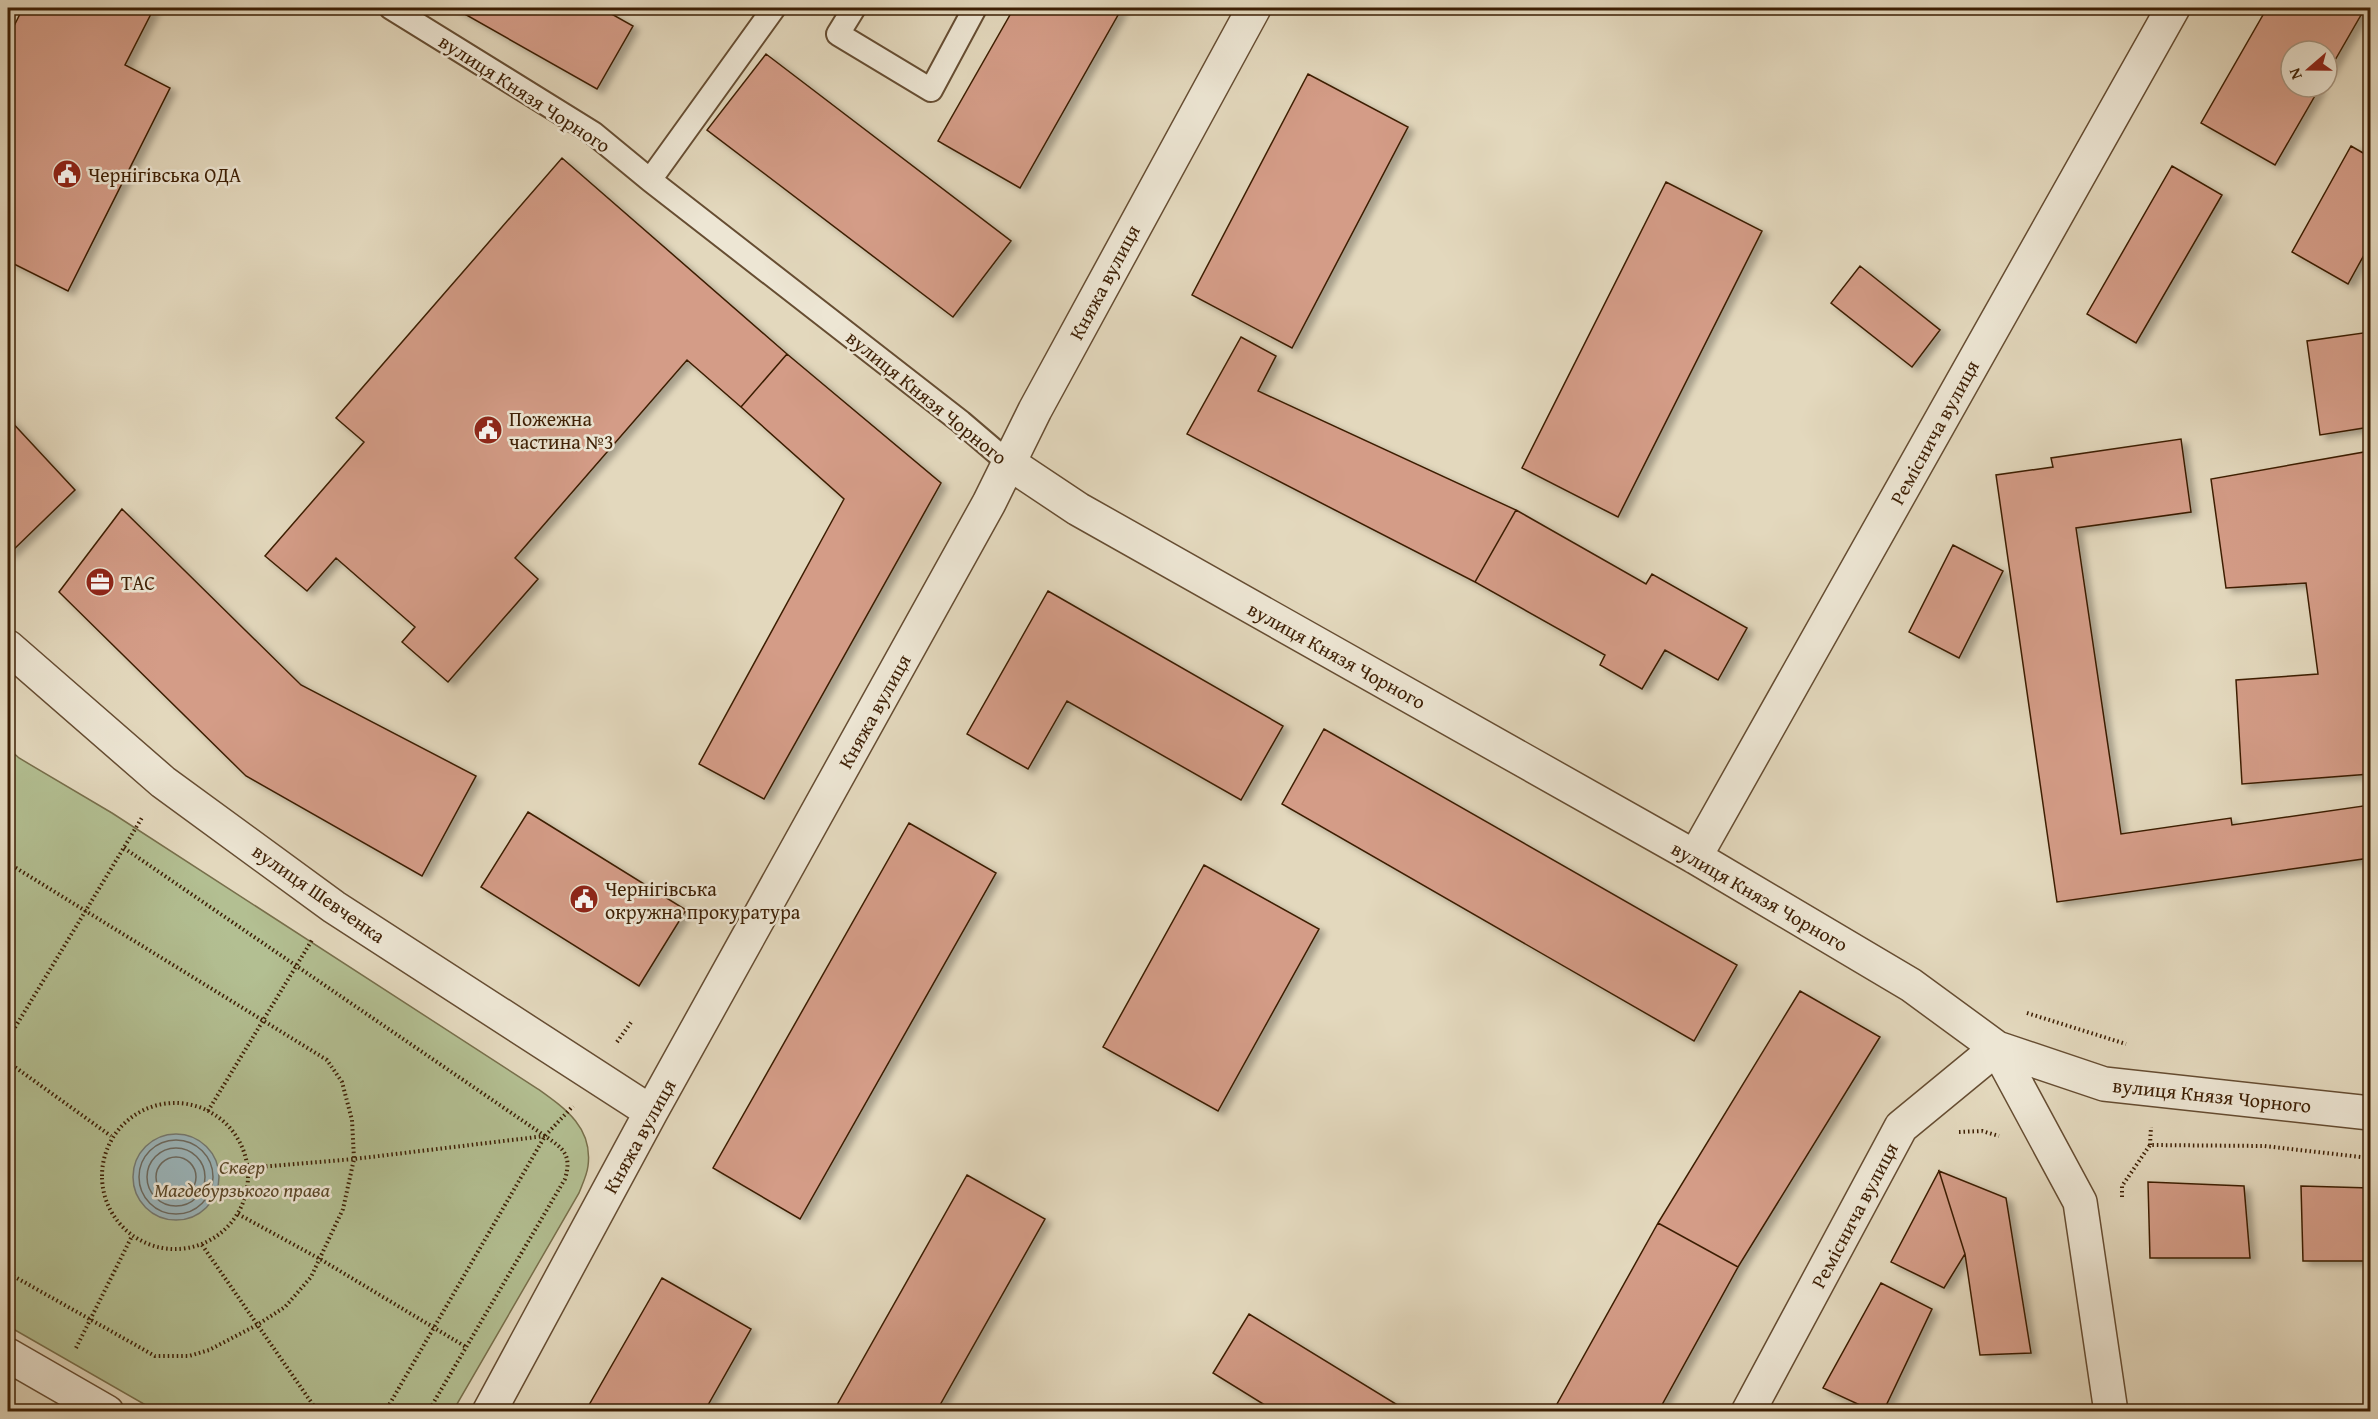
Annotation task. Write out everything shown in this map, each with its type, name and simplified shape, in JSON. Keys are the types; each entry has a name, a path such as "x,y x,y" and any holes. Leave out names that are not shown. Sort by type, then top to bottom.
{"street":[{"name":"Княжа вулиця","path":"489,1412 651,1112 1009,463 1035,410 1254,8"},
{"name":"Реміснича вулиця","path":"1695,857 2173,8"},
{"name":"вулиця Князя Чорного","path":"1009,463 1078,509 1695,857 1911,985 1997,1048 2104,1084 2370,1113"},
{"name":"вулиця Шевченка","path":"8,647 163,782 324,900 651,1112"},
{"name":"Реміснича вулиця","path":"1748,1412 1902,1127 1997,1048"},
{"path":"1997,1048 2080,1202 2111,1412"},
{"path":"8,1355 107,1412"}],"lane":[{"name":"вулиця Князя Чорного","path":"391,8 593,133 650,180 962,422 1009,463"},
{"path":"650,180 774,8"},
{"path":"854,8 838,34 931,90 975,8"}],"path":[{"path":"8,13 10,8"},
{"path":"8,1039 124,848 560,1146 566,1153 568,1168 565,1179 428,1412"},
{"path":"8,863 327,1060 342,1082 351,1120 354,1159 343,1209 310,1277 285,1306 257,1325 210,1350 189,1356 155,1356 8,1273"},
{"path":"208,1111 296,965"},
{"path":"2017,1010 2127,1044"},
{"path":"614,1048 632,1021"},
{"path":"8,1062 111,1136"},
{"path":"385,1412 545,1136 577,1102"},
{"path":"185,1104 208,1111 228,1125 241,1145 248,1168 246,1192 238,1214 222,1233 202,1245 178,1250 154,1247 132,1236 115,1219 105,1197 102,1173 103,1154 111,1136 123,1123 138,1113 161,1105 185,1104"},
{"path":"248,1168 354,1159 545,1136"},
{"path":"2122,1201 2122,1186 2150,1144 2265,1146 2370,1158"},
{"path":"238,1214 320,1259 466,1347"},
{"path":"90,1320 132,1236"},
{"path":"202,1245 318,1412"}],"green space":[{"name":"Сквер Магдебурзького права","path":"8,748 19,758 112,813 538,1089 567,1112 582,1130 588,1153 588,1166 579,1193 453,1411 156,1411 8,1326"}],"water":[{"path":"176,1134 200,1141 212,1153 219,1177 212,1201 200,1213 176,1220 152,1213 140,1201 133,1177 140,1153 152,1141"}],"building":[{"name":"Чернігівська ОДА","path":"23,8 154,8 125,65 170,88 68,291 8,261 8,38"},
{"path":"454,8 601,8 633,26 597,89"},
{"path":"1014,8 1122,8 1020,188 938,141"},
{"path":"2267,8 2365,8 2339,53 2339,39 2279,39 2279,99 2313,99 2275,165 2201,123"},
{"path":"766,54 1011,241 953,317 707,130"},
{"path":"1308,74 1408,127 1292,348 1192,295"},
{"path":"2351,146 2370,157 2370,244 2348,284 2292,252"},
{"name":"Пожежна частина №3","path":"562,158 787,354 741,407 687,360 515,558 538,579 448,682 402,642 415,627 336,558 307,591 265,556 364,442 336,418"},
{"path":"2172,166 2222,195 2136,343 2087,314"},
{"path":"1666,182 1762,231 1618,517 1522,468"},
{"path":"1860,266 1940,330 1912,367 1831,303"},
{"path":"2370,332 2370,427 2320,435 2307,341"},
{"path":"1241,337 1276,356 1258,391 1516,510 1475,582 1187,434"},
{"path":"787,354 941,483 764,799 699,764 844,499 741,407"},
{"path":"8,418 75,490 8,555"},
{"path":"2181,439 2191,512 2076,528 2121,834 2231,818 2232,825 2370,805 2370,858 2057,902 1996,475 2053,467 2051,458"},
{"path":"2370,451 2370,774 2242,784 2236,680 2318,674 2306,583 2226,588 2211,479"},
{"path":"122,509 301,685 476,776 422,876 246,776 59,592"},
{"path":"1516,510 1646,584 1652,574 1747,628 1718,680 1665,650 1642,689 1600,665 1605,655 1475,582"},
{"path":"1953,545 2003,571 1959,658 1909,632"},
{"path":"1048,591 1283,726 1241,800 1067,701 1028,769 967,734"},
{"path":"1324,729 1737,965 1694,1041 1282,804"},
{"name":"Чернігівська окружна прокуратура","path":"528,812 686,910 639,986 481,887"},
{"path":"909,823 996,873 800,1219 713,1168"},
{"path":"1204,865 1319,929 1218,1111 1103,1047"},
{"path":"1800,991 1880,1037 1738,1267 1658,1223"},
{"path":"1939,1171 2006,1198 2031,1353 1980,1355 1965,1254"},
{"path":"1939,1171 1965,1254 1944,1288 1891,1262"},
{"path":"967,1175 1045,1219 936,1412 833,1412"},
{"path":"2148,1182 2244,1186 2250,1258 2150,1258"},
{"path":"2301,1186 2370,1188 2370,1261 2303,1261"},
{"path":"1658,1223 1738,1267 1658,1412 1571,1412 1557,1404"},
{"path":"662,1278 751,1329 704,1412 585,1412"},
{"path":"1881,1283 1932,1309 1883,1412 1875,1412 1823,1388"},
{"path":"1249,1314 1409,1412 1276,1412 1213,1373"}],"place":[{"name":"Чернігівська ОДА","path":"67,174"},
{"name":"Пожежна частина №3","path":"488,430"},
{"name":"ТАС","path":"100,582"},
{"name":"Чернігівська окружна прокуратура","path":"584,899"}]}
